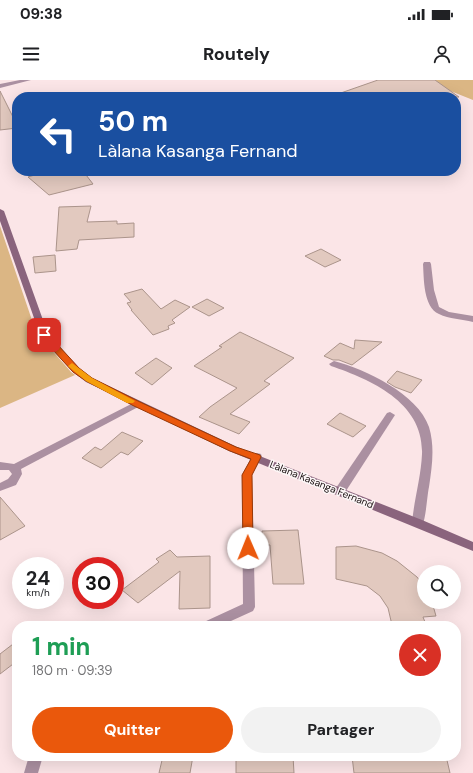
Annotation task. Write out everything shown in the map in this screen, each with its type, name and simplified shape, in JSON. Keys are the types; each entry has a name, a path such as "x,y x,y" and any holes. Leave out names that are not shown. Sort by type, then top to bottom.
{"street":[{"path":"0,86 28,80"},
{"name":"Làlana Kasanga Fernand","path":"0,211 44,335 76,370 89,380 233,449 340,491 473,547"},
{"path":"427,264 430,292 435,307 440,312 473,319"},
{"path":"334,364 356,371 397,395 422,422 427,442 426,468 418,523"},
{"path":"0,466 10,466 15,468 137,404"},
{"path":"340,491 390,415"},
{"path":"219,621 248,607 247,475 256,457"},
{"path":"0,487 12,482 15,479 17,474 15,468"},
{"path":"32,773 35,761"}],"shaded area":[{"path":"423,80 473,80 473,100 461,95 461,92 453,92"},
{"path":"0,226 36,332 75,375 0,408"}],"building":[{"path":"378,80 435,80 452,92 344,92"},
{"path":"0,91 12,115 12,129 0,130"},
{"path":"87,176 93,184 49,195 28,177"},
{"path":"91,206 87,222 117,221 117,224 134,223 134,237 79,240 77,249 56,251 59,207"},
{"path":"321,249 341,260 325,267 305,256"},
{"path":"55,255 56,271 35,273 33,257"},
{"path":"142,289 161,309 175,300 190,307 172,320 175,323 168,326 169,329 153,335 131,310 127,303 131,302 124,294"},
{"path":"207,299 224,308 209,316 192,307"},
{"path":"240,332 294,358 264,381 270,384 230,414 250,422 239,434 199,417 210,407 237,388 194,366 222,347 219,346"},
{"path":"355,340 382,342 352,365 324,356 340,343 354,349"},
{"path":"156,358 172,368 152,385 135,373"},
{"path":"397,371 422,380 411,393 395,387 387,382"},
{"path":"340,413 366,426 353,437 327,424"},
{"path":"122,432 143,441 128,455 121,452 101,468 82,458 95,447 101,450"},
{"path":"0,497 25,526 0,540"},
{"path":"298,530 304,584 273,584 270,545 263,545 262,531"},
{"path":"356,546 382,553 397,561 417,577 417,609 434,609 436,616 423,617 425,621 391,621 388,608 380,596 367,586 336,579 336,547"},
{"path":"170,550 177,557 210,556 210,608 179,609 180,571 138,603 124,592 124,588 159,562 156,559"},
{"path":"12,645 12,665 0,674 0,654"},
{"path":"162,761 192,761 190,773 159,773"},
{"path":"236,761 293,761 294,773 236,773"},
{"path":"353,761 447,761 450,773 354,773"}],"slow traffic":[{"path":"72,366 89,380 130,401"}],"route":[{"path":"44,335 76,370 89,380 233,449 256,457 247,475 248,548"}]}
